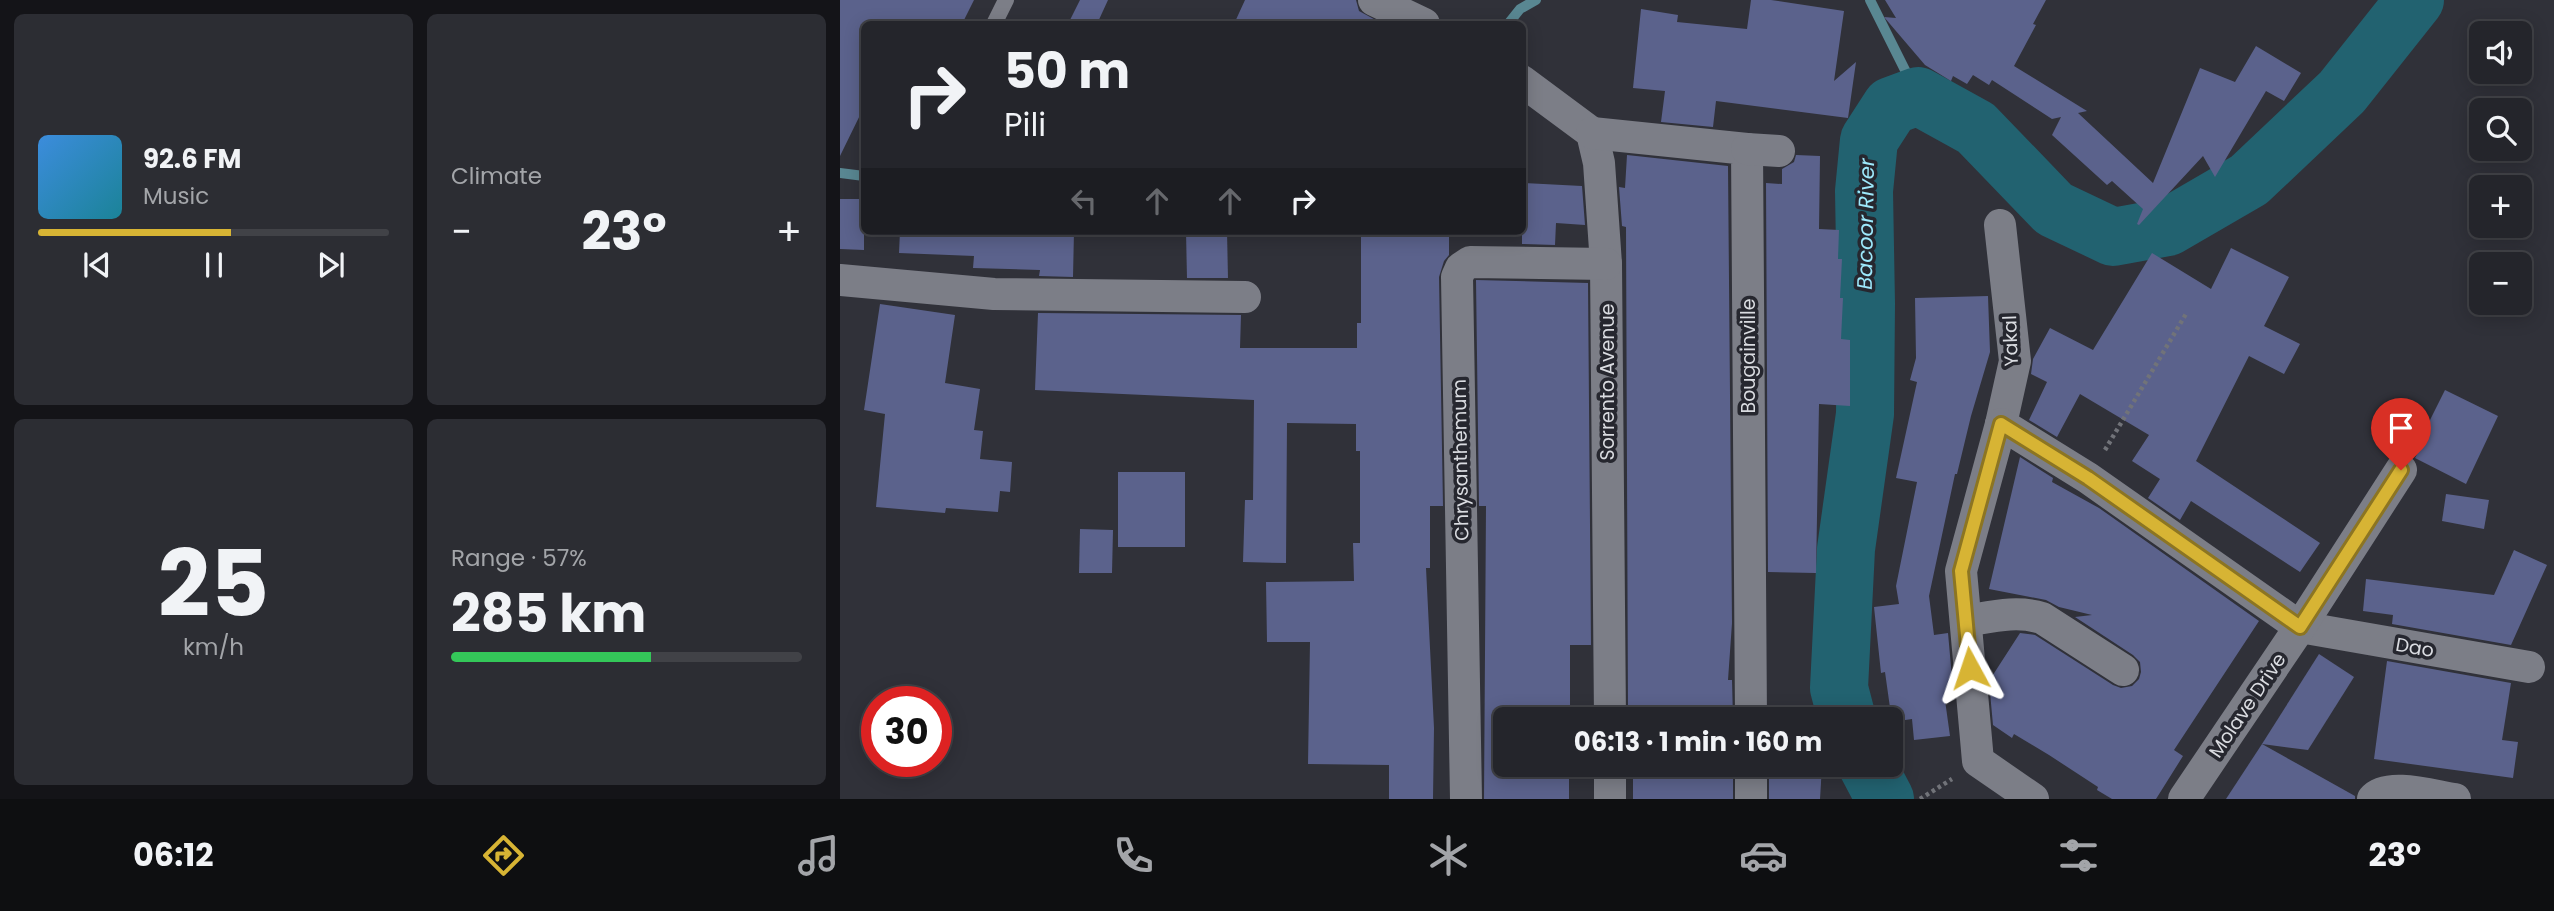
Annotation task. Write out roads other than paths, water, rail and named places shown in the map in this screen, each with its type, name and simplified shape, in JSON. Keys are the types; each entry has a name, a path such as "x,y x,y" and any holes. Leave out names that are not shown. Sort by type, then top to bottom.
{"street":[{"path":"1374,0 1418,21"},
{"path":"1526,84 1592,133 1779,151"},
{"name":"Sorrento Avenue","path":"1592,133 1599,163 1606,264 1610,707"},
{"name":"Bougainville","path":"1747,149 1751,707"},
{"name":"Yakal","path":"2000,225 2015,361 2001,424 1961,571 1978,761 2034,799"},
{"name":"Chrysanthemum","path":"1466,799 1457,277 1461,268 1470,262 1606,264"},
{"path":"840,280 993,295 1245,297"},
{"path":"2001,424 2088,478 2300,627"},
{"name":"Molave Drive","path":"2184,799 2300,627 2401,470"},
{"path":"1966,621 2018,613 2031,614 2042,618 2123,670"},
{"name":"Dao","path":"2300,627 2529,667"},
{"path":"1610,777 1611,799"},
{"path":"1751,777 1751,799"},
{"path":"2372,799 2378,793 2393,790 2455,799"}],"lane":[{"path":"996,21 1006,0"}],"waterway":[{"path":"1510,21 1520,9 1536,0"},
{"path":"1870,0 1918,96"},
{"name":"Bacoor River","path":"1844,707 1839,688 1846,549 1865,414 1864,191 1869,140 1891,106 1918,96 1976,128 2054,209 2113,237 2168,227 2249,180 2342,92 2415,0"},
{"path":"840,173 861,176"},
{"name":"Bacoor River","path":"1873,777 1885,799"}]}
